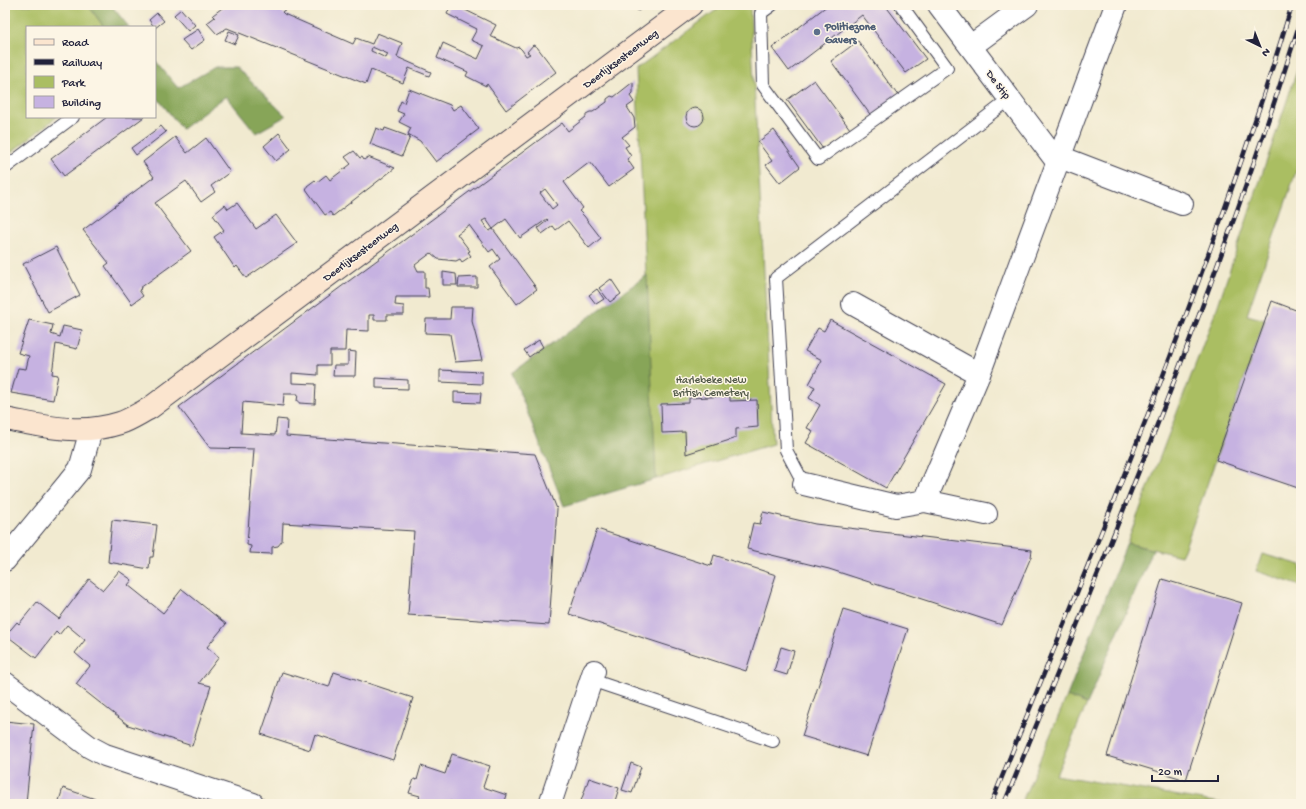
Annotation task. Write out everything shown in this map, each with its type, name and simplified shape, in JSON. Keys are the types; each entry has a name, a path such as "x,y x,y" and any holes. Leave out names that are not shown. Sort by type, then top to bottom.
{"main road":[{"name":"Deerlijksesteenweg","path":"5,418 64,429 92,430 121,423 150,408 691,5"}],"street":[{"name":"De Stip","path":"939,5 1010,99 1059,160"},
{"path":"971,46 1027,5"},
{"path":"925,501 980,374 1116,5"},
{"path":"1059,160 1182,204"},
{"path":"853,304 980,374"},
{"path":"5,560 80,468 92,430"},
{"path":"804,484 896,506 925,501 986,514"},
{"path":"550,804 593,676"},
{"path":"5,683 90,747 105,755 253,804"}],"lane":[{"path":"772,5 761,13 763,85 818,159 948,68 901,5"},
{"path":"804,484 786,450 776,278 1010,99"},
{"path":"5,168 72,118"},
{"path":"593,676 773,741"}],"green space":[{"path":"5,5 88,5 103,26 26,26 26,118 56,118 5,157"},
{"path":"88,5 111,5 128,26 103,26"},
{"name":"Harlebeke New British Cemetery","path":"723,5 750,5 773,444 656,479 636,69"},
{"path":"1301,59 1301,157 1247,315 1265,320 1184,550 1181,556 1127,543 1217,308"},
{"path":"156,61 178,88 215,67 236,67 286,116 256,133 226,96 182,129 156,96"},
{"path":"647,275 656,479 564,506 512,373"},
{"path":"1127,543 1153,550 1087,704 1067,696"},
{"path":"1262,554 1301,565 1301,586 1256,571"},
{"path":"1067,696 1087,704 1056,775 1226,804 1021,804"}],"building":[{"path":"226,5 291,5 282,12 284,14 353,44 356,38 372,44 377,33 402,43 397,57 431,72 429,76 409,68 403,83 371,70 366,84 227,28 217,34 207,23 215,17 213,15","holes":["372,47 388,54 386,58 371,51"]},
{"path":"451,5 455,5 496,25 490,36 516,48 519,47 526,56 530,54 527,52 533,45 537,47 556,72 506,110 487,84 486,86 466,76 468,72 437,58 443,43 478,59 484,46 471,40 477,29 447,14"},
{"path":"634,5 647,5 638,11"},
{"name":"Politiezone Gavers","path":"828,5 885,5 926,59 906,73 862,15 789,71 772,48"},
{"path":"181,9 195,25 188,31 174,15"},
{"path":"157,13 164,21 156,27 149,20"},
{"path":"198,29 205,40 191,50 182,40"},
{"path":"229,31 239,35 235,44 225,40"},
{"path":"858,41 899,97 872,117 831,61"},
{"path":"814,80 850,129 823,149 787,100"},
{"path":"633,82 633,93 630,96 634,102 627,107 634,118 635,127 622,137 629,145 625,147 631,156 627,159 634,169 609,187 590,162 564,182 583,208 579,211 601,238 589,248 568,221 556,230 553,226 542,234 538,228 548,220 547,219 520,238 506,219 493,229 537,289 517,304 490,267 500,259 493,249 489,252 469,225 457,234 470,251 468,252 471,256 462,262 460,259 456,261 438,259 431,253 415,265 418,271 425,271 425,288 428,288 429,297 396,297 395,305 404,306 404,315 387,315 387,320 374,320 374,315 369,315 369,331 346,330 345,351 330,351 330,365 318,365 318,375 292,373 292,383 316,384 315,404 299,403 299,401 297,401 298,394 284,394 283,406 243,402 241,433 275,435 277,419 287,420 286,436 535,454 557,509 549,625 408,615 414,531 283,523 282,541 278,546 272,547 272,554 250,553 251,546 247,545 254,449 210,448 179,407 562,123 568,131 586,117 586,114 593,112 607,102 607,99 611,96 614,97","holes":["545,189 557,205 552,209 540,193","486,219 493,229 489,231 482,221"]},
{"path":"409,89 450,105 453,110 461,105 479,129 436,162 420,141 408,134 411,128 399,122 404,114 397,111 401,101 404,103"},
{"path":"695,108 699,109 703,113 703,121 699,125 695,126 691,125 687,121 686,117 687,113 691,109"},
{"path":"106,118 143,118 64,176 51,159"},
{"path":"161,126 166,132 136,155 131,148"},
{"path":"376,128 384,131 385,128 410,137 402,156 370,144"},
{"path":"774,130 800,167 780,183 766,165 772,161 758,142"},
{"path":"279,133 291,149 276,161 264,146"},
{"path":"175,137 187,153 206,138 230,172 211,186 215,192 201,202 186,181 155,203 191,251 140,288 141,289 139,290 143,296 132,304 105,266 109,263 83,230 154,177 143,162"},
{"path":"354,151 364,160 368,157 395,168 333,216 330,212 325,215 306,189 307,186 315,180 317,182 326,175 330,180 351,164 345,157"},
{"path":"237,203 256,229 276,215 297,243 246,278 237,266 235,268 214,237 224,230 213,215 225,205 228,209"},
{"path":"56,247 80,295 48,312 23,264"},
{"path":"443,272 456,274 457,285 443,285"},
{"path":"477,277 477,287 458,287 459,278"},
{"path":"611,279 621,294 610,302 599,288"},
{"path":"597,289 604,299 596,304 589,295"},
{"path":"1272,301 1301,312 1301,489 1216,460"},
{"path":"451,307 473,307 472,321 482,360 455,362 450,334 425,333 426,319 450,319"},
{"path":"29,320 53,325 51,334 60,337 63,326 82,330 77,349 56,344 52,374 58,375 53,400 11,393 18,368 26,369 29,356 18,353"},
{"path":"830,320 946,384 886,488 806,443 813,431 807,428 820,405 809,398 815,387 809,384 822,360 805,351 818,328 824,331"},
{"path":"539,340 543,347 529,357 524,350"},
{"path":"348,351 356,352 355,376 333,376 334,365 348,365"},
{"path":"440,370 482,372 482,384 440,382"},
{"path":"376,378 408,380 408,389 376,388"},
{"path":"454,392 481,393 480,403 454,402"},
{"path":"730,396 730,401 757,400 758,427 736,429 736,438 686,454 685,432 662,433 661,404 689,403 689,398"},
{"path":"763,512 815,524 1032,550 1031,557 1002,625 829,569 747,549 753,523 760,524"},
{"path":"112,520 157,525 153,557 150,557 149,569 108,562"},
{"path":"597,529 711,566 714,555 776,575 746,671 569,614"},
{"path":"119,571 132,580 128,585 163,613 182,589 226,624 207,647 219,657 199,683 211,686 192,746 128,725 76,684 90,666 75,653 85,640 67,625 59,635 56,632 36,658 6,635 17,622 19,624 37,602 59,619 89,579 103,590"},
{"path":"1162,579 1242,603 1186,780 1107,756"},
{"path":"843,609 908,629 867,756 802,736"},
{"path":"781,647 794,651 787,675 774,671"},
{"path":"282,672 329,687 334,672 413,698 393,760 315,734 310,750 261,734"},
{"path":"5,721 34,724 26,803 5,801"},
{"path":"452,754 490,766 483,787 507,795 504,804 458,804 450,801 449,804 417,804 420,796 409,793 414,779 417,780 421,766 445,774"},
{"path":"631,763 641,767 632,793 622,790"},
{"path":"589,778 619,788 614,804 580,804"},
{"path":"63,788 110,804 58,804"}],"railway":[{"path":"991,804 1111,507 1188,308 1260,107 1292,5"},
{"path":"1004,804 1123,512 1199,316 1269,119 1301,19"}],"place":[{"name":"Politiezone Gavers","path":"817,32"}]}
